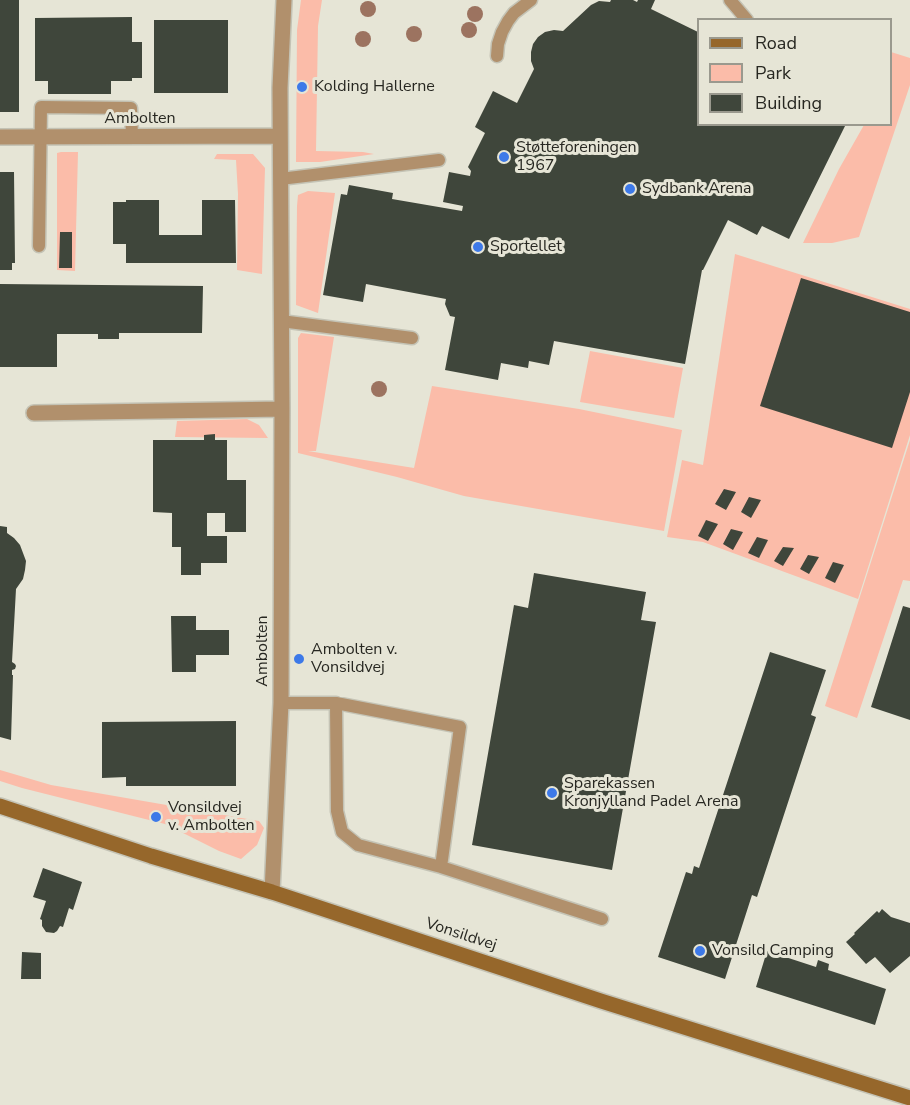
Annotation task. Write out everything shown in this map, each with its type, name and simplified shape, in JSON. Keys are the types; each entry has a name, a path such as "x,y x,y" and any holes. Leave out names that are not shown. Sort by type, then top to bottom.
{"main road":[{"name":"Vonsildvej","path":"0,806 151,856 272,892 601,1001 910,1098"}],"street":[{"name":"Ambolten","path":"272,892 281,703 280,71 284,0"},
{"name":"Ambolten","path":"0,137 280,136"},
{"path":"34,413 282,409"}],"lane":[{"path":"497,56 498,44 508,21 514,13 531,0"},
{"path":"730,0 745,18"},
{"path":"39,246 41,106 131,108 132,137"},
{"path":"280,178 439,160"},
{"path":"281,321 412,338"},
{"path":"281,703 336,704 460,727 441,867"},
{"path":"336,704 337,811 342,832 358,845 441,867 602,919"}],"green space":[{"path":"301,0 322,0 318,26 316,151 374,154 320,162 296,162 297,30"},
{"path":"892,52 910,58 910,85 859,237 832,243 803,243 839,169 863,126 892,126"},
{"path":"78,152 75,271 57,270 57,153"},
{"path":"217,154 253,154 265,168 262,274 237,270 236,160 214,159"},
{"path":"308,191 335,193 318,313 296,305 298,195"},
{"path":"735,254 910,309 910,435 858,599 703,542 667,537 682,460 703,465"},
{"path":"301,333 334,337 316,451 308,451 414,468 432,386 579,409 682,430 664,531 464,496 298,453 298,338"},
{"path":"590,351 683,368 674,418 580,402"},
{"path":"247,419 259,425 268,438 175,437 177,421"},
{"path":"910,440 910,581 903,580 857,718 825,706"},
{"path":"0,770 51,785 259,821 264,828 257,845 241,859 219,851 165,824 0,781"}],"building":[{"path":"0,0 19,0 19,112 0,112"},
{"name":"Sydbank Arena","path":"611,0 637,2 638,0 655,0 651,9 697,32 697,126 845,126 789,239 762,226 757,235 728,220 702,270 685,364 554,341 549,365 529,361 528,368 501,363 498,380 445,370 455,317 450,316 445,304 446,299 366,284 363,302 323,295 341,194 347,195 349,185 393,193 392,199 462,211 463,206 443,202 449,172 470,176 471,171 468,167 485,133 475,127 493,91 517,103 534,69 531,52 538,37 545,32 563,31 591,5 599,1 610,2"},
{"path":"132,17 132,42 142,42 142,78 132,78 132,81 111,81 111,94 48,94 48,81 35,81 35,18"},
{"path":"154,20 228,20 228,93 154,93"},
{"path":"0,172 14,172 15,263 12,263 12,270 0,270"},
{"path":"126,200 159,200 159,235 202,235 202,200 235,200 236,263 126,263 126,244 113,244 113,202 126,202"},
{"path":"60,232 72,232 72,268 59,268"},
{"path":"801,278 910,312 910,392 892,448 760,406"},
{"path":"0,284 203,286 202,333 119,333 119,339 98,339 98,334 57,334 57,367 0,367"},
{"path":"215,434 215,440 227,440 227,480 246,480 246,532 225,532 225,513 207,513 207,536 227,536 227,563 201,563 201,575 181,575 181,547 172,547 172,513 153,512 153,440 204,440 204,435"},
{"path":"724,489 736,492 726,510 715,504"},
{"path":"749,497 761,500 751,518 741,512"},
{"path":"706,520 718,524 708,541 698,536"},
{"path":"0,526 7,527 7,533 20,545 26,561 23,579 16,589 12,662 16,666 12,670 11,740 0,737"},
{"path":"731,529 743,532 733,550 723,544"},
{"path":"757,537 768,540 759,558 748,553"},
{"path":"783,547 794,548 783,566 774,561"},
{"path":"808,555 819,557 809,574 800,569"},
{"path":"833,562 844,565 835,583 825,578"},
{"path":"534,573 646,592 641,620 656,622 612,870 472,845 514,605 528,608"},
{"path":"903,606 910,608 910,720 871,707"},
{"path":"171,616 196,616 196,630 229,630 229,655 196,655 196,672 172,672"},
{"path":"770,652 826,670 811,715 816,717 757,897 752,895 725,979 658,957 686,872 692,874 694,866 699,868"},
{"path":"236,721 236,786 126,786 126,777 102,778 102,722"},
{"path":"43,868 82,882 73,910 69,908 63,927 60,926 54,933 46,932 40,919 46,901 33,897"},
{"path":"882,909 891,917 910,923 910,956 890,973 875,957 866,964 846,942 877,911 879,913"},
{"path":"767,951 816,967 818,960 829,964 828,970 886,989 875,1025 756,987"},
{"path":"22,952 41,953 41,979 21,979"}],"place":[{"name":"Kolding Hallerne","path":"302,87"},
{"name":"Støtteforeningen 1967","path":"504,157"},
{"name":"Sydbank Arena","path":"630,189"},
{"name":"Sportellet","path":"478,247"},
{"name":"Ambolten v. Vonsildvej","path":"299,659"},
{"name":"Sparekassen Kronjylland Padel Arena","path":"552,793"},
{"name":"Vonsildvej v. Ambolten","path":"156,817"},
{"name":"Vonsild Camping","path":"700,951"}]}
